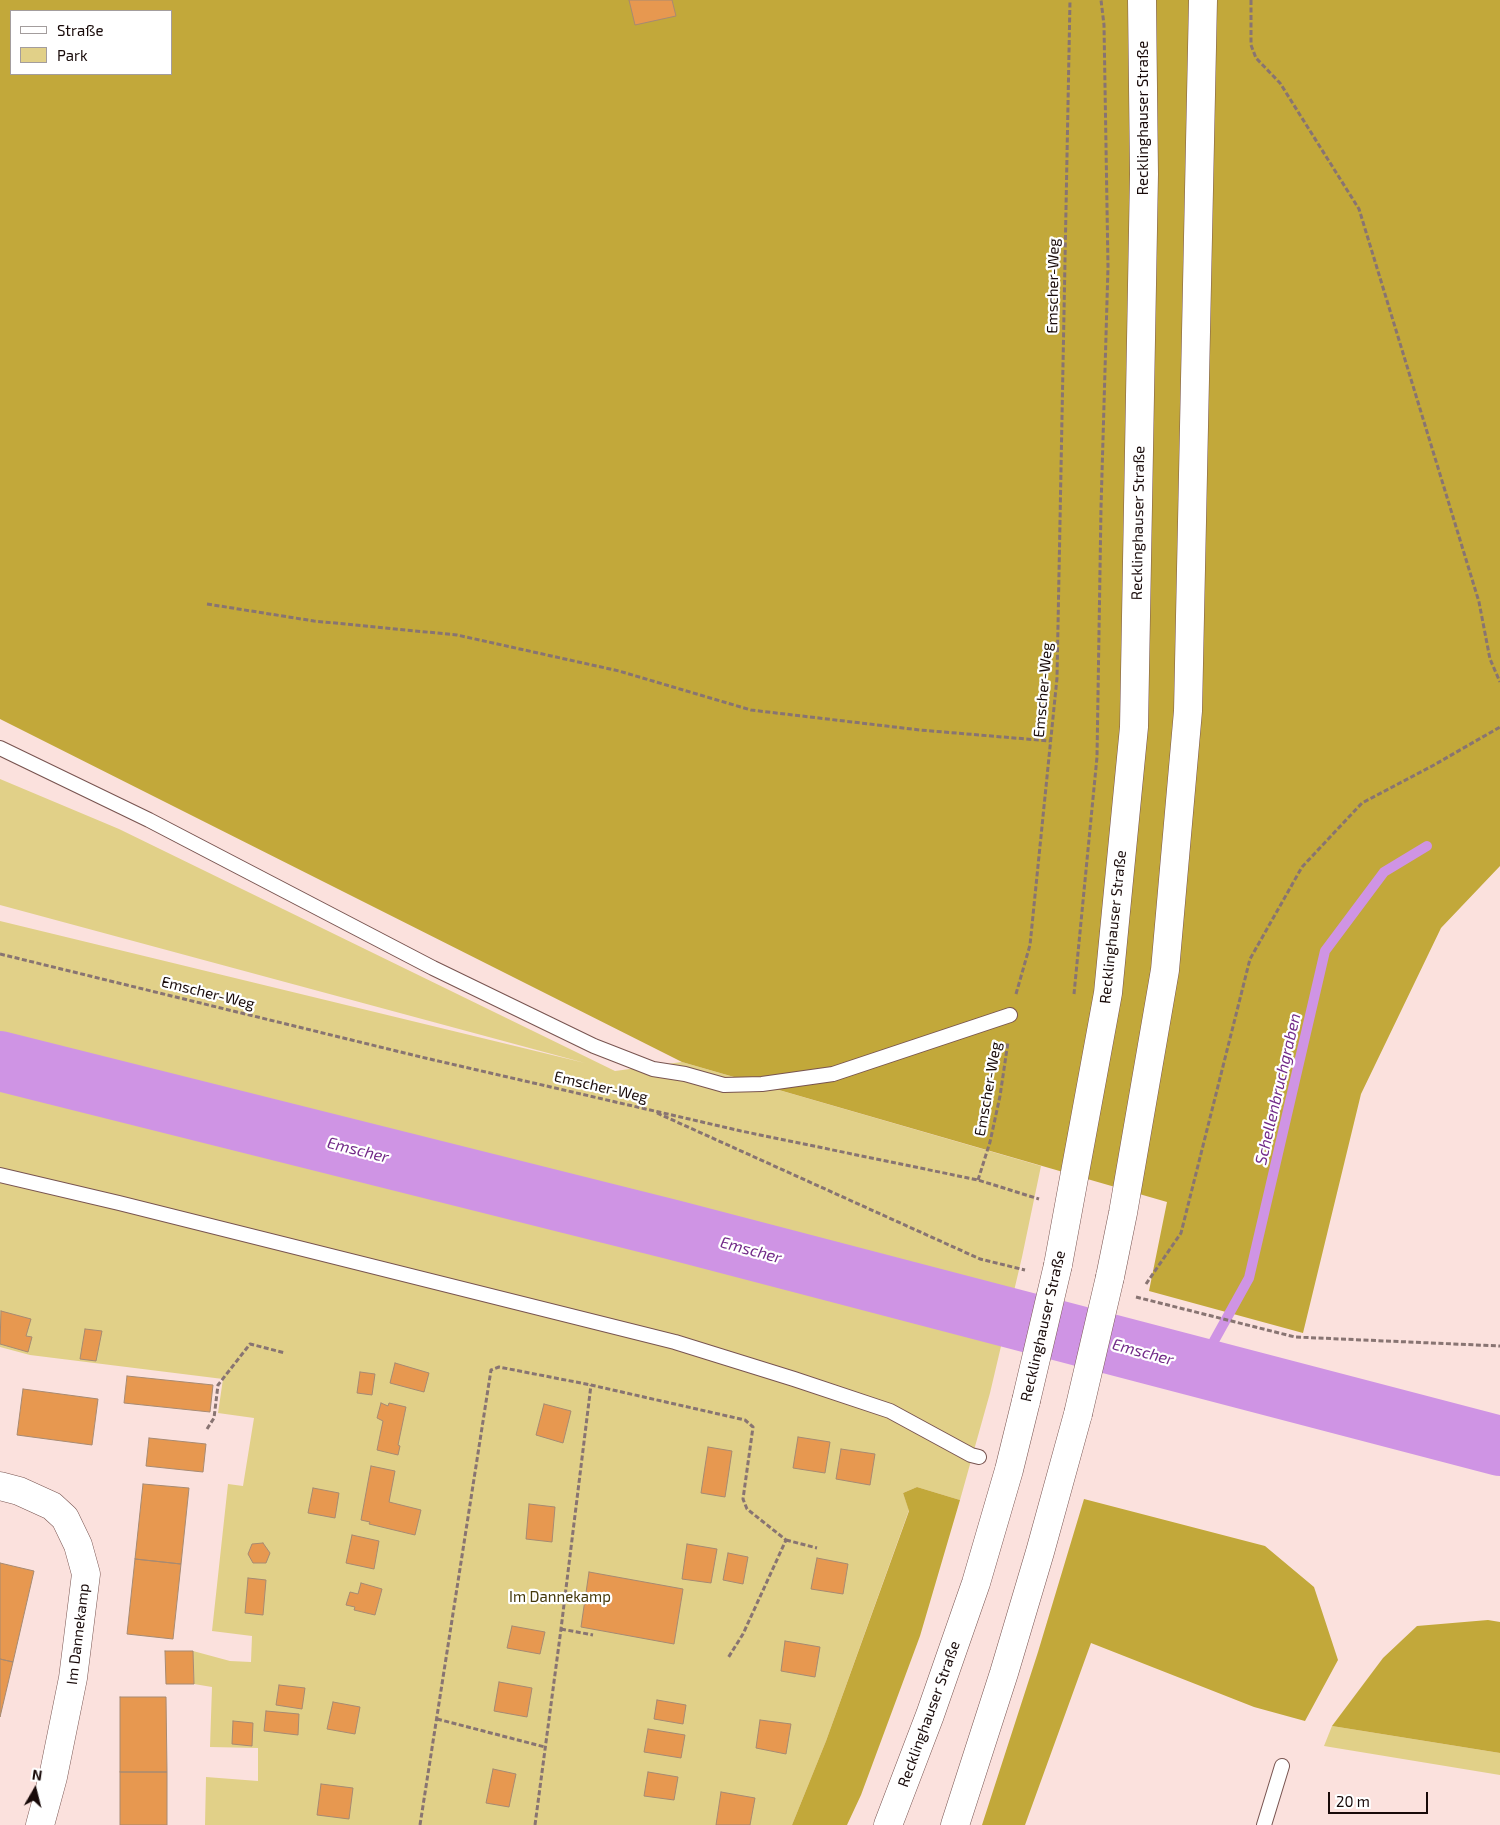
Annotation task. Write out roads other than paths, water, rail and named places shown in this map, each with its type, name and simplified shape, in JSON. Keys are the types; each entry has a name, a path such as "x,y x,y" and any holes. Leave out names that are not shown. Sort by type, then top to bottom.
{"main road":[{"name":"Recklinghauser Straße","path":"888,1825 930,1715 976,1583 1008,1470 1058,1265 1108,994 1134,727 1144,174 1142,0"},
{"path":"955,1825 1004,1673 1078,1414 1110,1278 1123,1213 1165,970 1188,711 1203,0"},
{"name":"Im Dannekamp","path":"0,1486 19,1491 52,1506 65,1518 78,1545 86,1574 73,1678 54,1777 40,1825"}],"lane":[{"path":"0,748 148,820 433,968 594,1046 652,1069 686,1074 724,1085 762,1084 824,1076 1010,1015"},
{"path":"0,1175 675,1342 794,1379 890,1412 971,1455 980,1457"},
{"path":"1264,1825 1282,1766"}],"waterway":[{"name":"Schellenbruchgraben","path":"1199,1368 1249,1278 1325,951 1384,872 1427,846"},
{"name":"Emscher","path":"0,1061 674,1230 1500,1446"}]}
